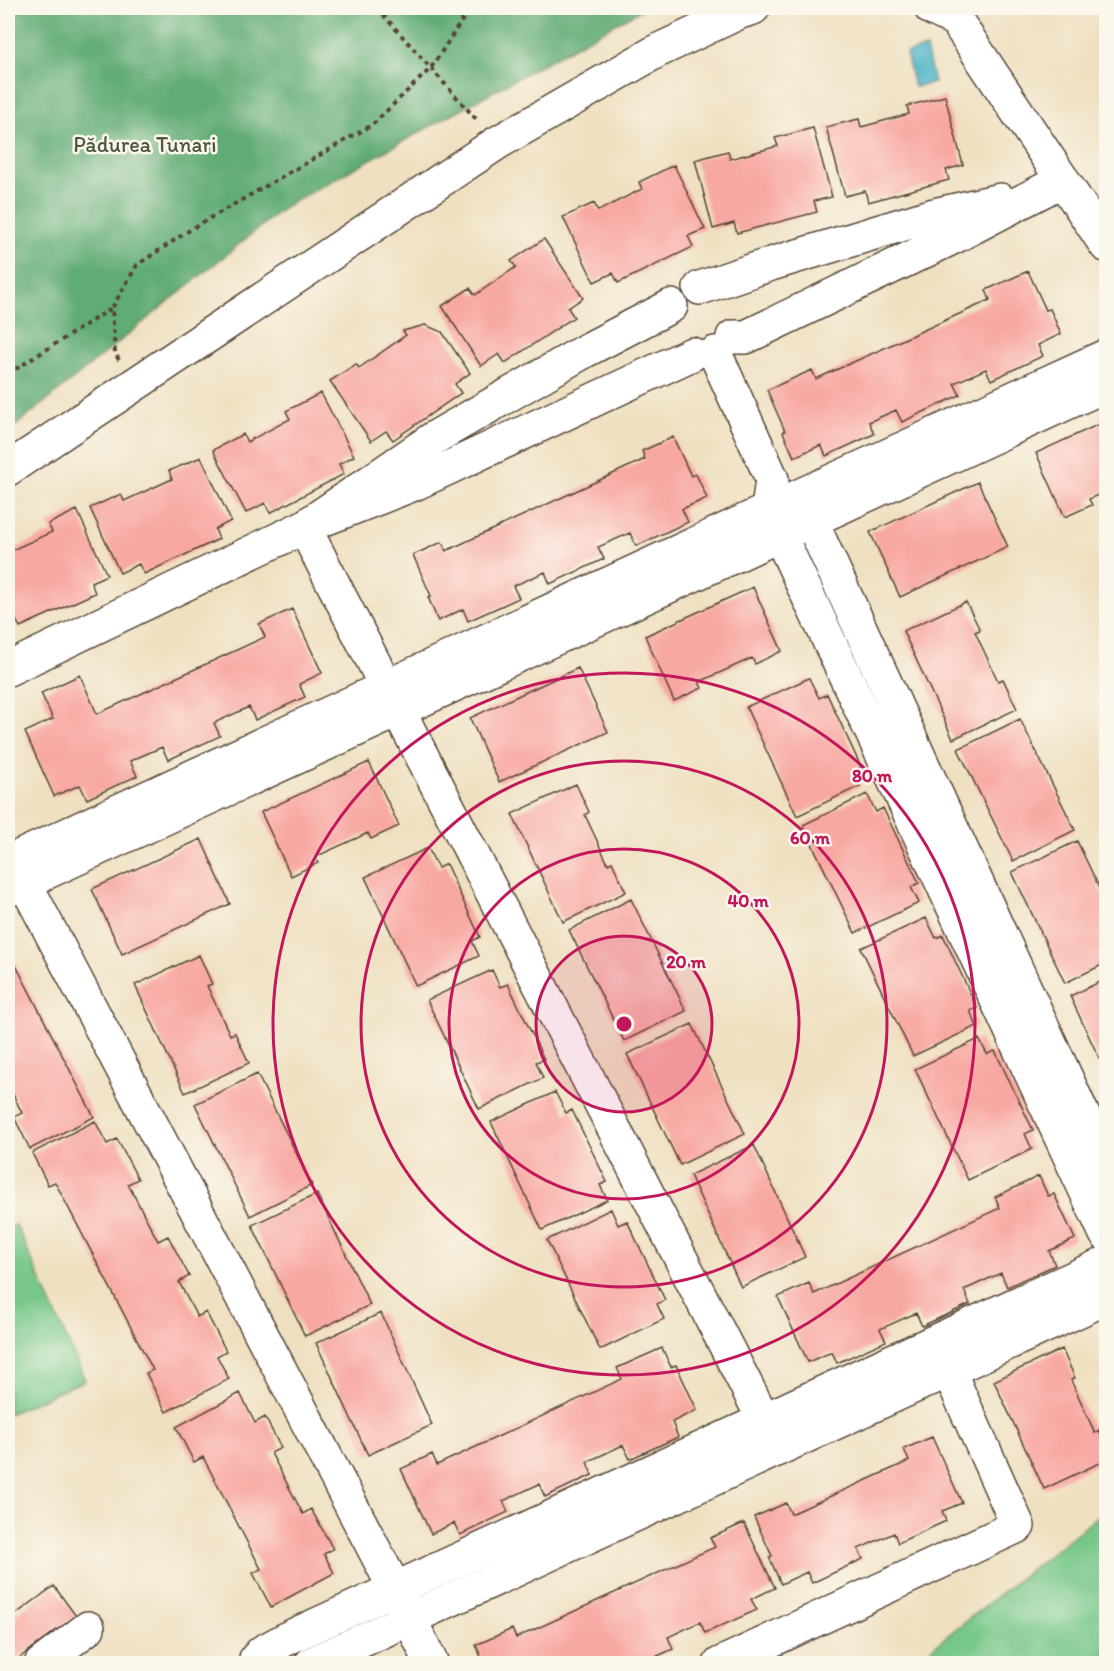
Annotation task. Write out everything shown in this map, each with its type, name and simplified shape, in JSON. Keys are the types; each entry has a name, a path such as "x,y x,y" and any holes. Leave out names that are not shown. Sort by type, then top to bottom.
{"street":[{"path":"8,469 497,143 657,51 753,8"},
{"path":"932,8 956,20 1053,185 1107,245"},
{"path":"304,527 434,438 583,352 671,306 688,290 934,215 1053,185"},
{"path":"8,669 304,527 414,484 713,348 746,337 954,237 1053,185"},
{"path":"671,306 668,318 669,330 673,340 682,349 713,348 736,326 735,314 731,303 722,294 712,289 700,288"},
{"path":"713,348 772,478 774,523 1107,1234"},
{"path":"432,1664 395,1589 12,868 393,699 774,523 1107,356"},
{"path":"806,508 1107,385"},
{"path":"772,478 806,508 1107,1165"},
{"path":"304,527 777,1449"},
{"path":"257,1664 256,1659 262,1652 395,1589 1107,1263"},
{"path":"312,1664 1107,1298"},
{"path":"720,1664 1018,1526 936,1341"},
{"path":"40,1664 88,1628"}],"path":[{"path":"377,8 497,143"},
{"path":"8,374 112,308 137,265 193,228 372,125 431,68 470,8"},
{"path":"112,308 115,353 133,386"}],"green space":[{"name":"Pădurea Tunari","path":"8,8 644,8 286,206 8,432"},
{"path":"16,1225 85,1380 8,1414 8,1229"},
{"path":"1106,1510 1106,1663 913,1663"}],"water":[{"path":"926,48 934,83 914,87 906,53"}],"building":[{"path":"945,96 963,165 946,170 949,180 868,202 865,191 845,196 826,127 859,119 861,127 909,114 907,106"},
{"path":"813,128 832,197 814,201 817,212 737,233 734,223 713,229 695,160 728,151 730,159 778,146 775,138"},
{"path":"674,165 705,229 688,236 693,247 618,283 613,273 594,282 563,217 594,203 598,211 642,189 639,182"},
{"path":"544,239 583,298 568,308 574,317 505,363 499,354 481,366 442,306 470,288 475,295 516,267 511,261"},
{"path":"1028,271 1046,310 1050,309 1061,334 1038,345 1043,356 991,380 986,369 954,383 960,395 902,422 896,410 869,422 874,434 826,456 821,445 794,457 767,390 812,370 816,379 990,300 986,290"},
{"path":"425,325 442,332 470,373 455,384 461,393 393,440 386,431 371,441 330,381 356,364 359,368 406,335 403,331"},
{"path":"321,393 354,456 339,464 344,474 270,513 265,503 246,513 213,450 243,434 247,442 290,419 286,411"},
{"path":"1106,421 1106,491 1089,499 1092,505 1065,517 1036,453"},
{"path":"673,437 691,476 696,474 707,498 682,509 688,522 636,546 630,533 598,547 604,559 550,584 545,572 513,586 519,598 468,621 463,609 438,621 428,597 431,596 413,555 442,542 446,551 645,459 642,451"},
{"path":"201,457 231,521 215,529 219,539 144,574 139,564 120,573 90,508 121,494 124,501 172,479 169,471"},
{"path":"978,482 1008,547 900,597 870,532"},
{"path":"77,510 107,575 91,582 95,593 20,627 15,618 8,621 8,552 52,532 48,524"},
{"path":"753,587 782,651 755,664 752,658 699,682 702,688 674,701 645,636"},
{"path":"966,602 980,630 975,632 998,681 1003,679 1017,709 953,739 903,631"},
{"path":"292,609 322,673 299,684 305,697 255,720 249,707 214,723 220,736 168,760 162,747 130,761 137,776 87,799 80,785 54,796 25,732 53,719 41,693 80,675 97,714 265,637 259,624"},
{"path":"578,668 608,732 499,782 470,718"},
{"path":"809,678 819,698 827,694 861,767 853,771 860,786 797,816 746,707"},
{"path":"1020,719 1075,830 1013,861 958,749"},
{"path":"369,762 399,826 371,839 368,833 315,857 318,863 291,876 261,812"},
{"path":"576,784 589,812 585,815 608,864 612,862 626,892 563,922 512,814"},
{"path":"867,794 876,812 883,808 919,883 911,887 919,903 855,933 803,825"},
{"path":"201,839 230,904 122,954 92,889"},
{"path":"1077,841 1106,902 1106,963 1065,983 1012,872"},
{"path":"428,848 438,868 446,864 480,937 472,941 479,956 416,986 365,877"},
{"path":"631,899 686,1011 624,1041 569,930"},
{"path":"926,918 936,938 943,935 977,1008 970,1011 977,1026 913,1056 861,948"},
{"path":"8,950 94,1117 30,1149 14,1117 22,1113 8,1084"},
{"path":"199,955 212,984 207,986 230,1035 235,1033 249,1063 185,1093 135,985"},
{"path":"492,970 500,987 508,984 544,1059 536,1062 543,1078 479,1109 427,1000"},
{"path":"1106,979 1106,1073 1070,996"},
{"path":"692,1024 745,1134 680,1165 627,1054"},
{"path":"979,1039 987,1054 995,1051 1033,1130 1025,1134 1032,1149 968,1180 915,1069"},
{"path":"257,1074 312,1185 250,1216 195,1104"},
{"path":"555,1092 566,1113 572,1110 607,1182 600,1185 607,1200 542,1230 491,1122"},
{"path":"95,1121 107,1144 117,1139 138,1179 128,1184 158,1241 168,1236 189,1276 179,1282 197,1317 206,1312 226,1351 217,1356 229,1379 166,1412 146,1373 153,1370 55,1182 48,1185 32,1153"},
{"path":"754,1145 805,1257 741,1287 690,1175"},
{"path":"1039,1176 1048,1196 1054,1194 1075,1239 1049,1251 1055,1265 1007,1287 1001,1273 964,1290 970,1304 922,1326 916,1313 880,1329 886,1341 837,1363 832,1352 808,1362 778,1297 809,1283 814,1294 1000,1208 995,1197"},
{"path":"317,1194 370,1305 305,1336 252,1225"},
{"path":"611,1209 618,1225 627,1221 665,1300 657,1304 664,1319 600,1350 547,1240"},
{"path":"381,1313 432,1425 368,1455 316,1343"},
{"path":"662,1348 671,1367 676,1365 697,1410 672,1422 678,1437 630,1459 623,1445 587,1462 592,1475 545,1497 539,1484 503,1501 508,1512 460,1535 454,1523 431,1534 401,1469 432,1454 437,1465 622,1379 617,1368"},
{"path":"1062,1349 1075,1378 1071,1380 1095,1433 1099,1430 1106,1446 1106,1460 1044,1489 994,1381"},
{"path":"240,1393 255,1423 265,1417 281,1448 271,1453 303,1514 311,1509 333,1549 324,1554 334,1573 271,1607 253,1573 261,1569 203,1457 194,1462 176,1427"},
{"path":"932,1437 962,1503 942,1511 946,1521 898,1543 894,1533 858,1549 863,1559 812,1583 807,1572 781,1584 769,1557 772,1556 754,1517 786,1503 791,1514 909,1461 904,1449"},
{"path":"744,1523 775,1588 751,1599 757,1610 705,1633 700,1622 668,1637 673,1649 640,1664 616,1664 615,1661 610,1664 484,1664 476,1645 512,1629 516,1638 715,1547 710,1538"},
{"path":"54,1586 76,1616 8,1664 8,1620"}]}
